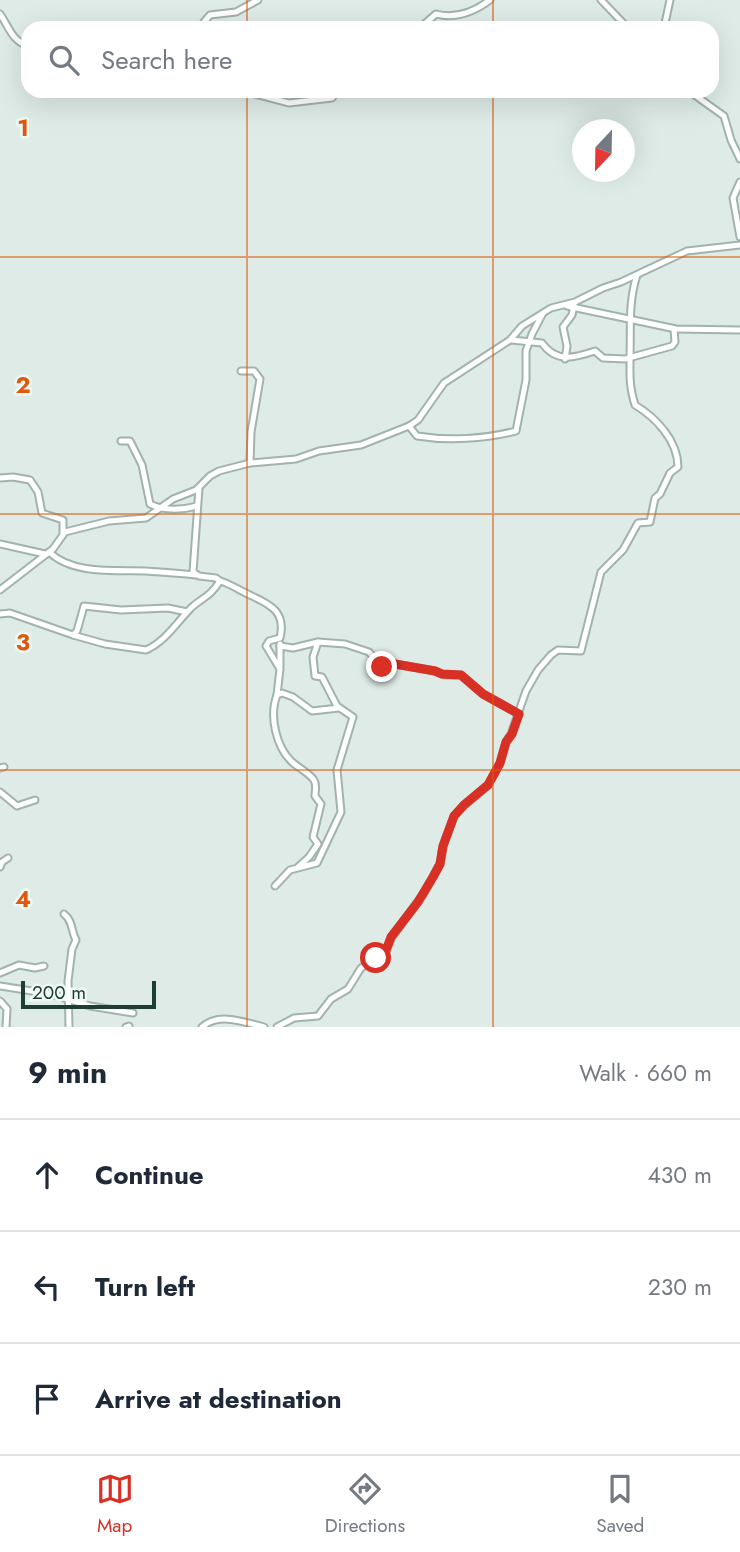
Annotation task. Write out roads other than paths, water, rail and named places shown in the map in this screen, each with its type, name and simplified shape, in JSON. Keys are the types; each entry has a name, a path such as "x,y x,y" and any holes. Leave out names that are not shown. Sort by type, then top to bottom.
{"street":[{"path":"205,21 210,15 236,12 258,0"},
{"path":"428,21 434,15 447,17 473,11 490,0"},
{"path":"601,0 621,21"},
{"path":"666,21 670,0"},
{"path":"0,14 14,38 21,43"},
{"path":"270,98 289,103 332,98"},
{"path":"698,98 724,116 740,159"},
{"path":"740,182 733,198 740,237"},
{"path":"0,590 57,545 63,534 69,530 100,523 144,519 199,488 219,471 250,463 296,459 319,451 361,445 409,426 418,419 444,383 510,340 524,324 554,307 573,305 687,251 740,246"},
{"path":"277,1027 294,1018 317,1016 331,999 348,989 360,968 385,953 391,937 418,902 437,871 454,816 488,785 500,763 528,687 551,655 561,649 581,651 602,570 623,551 638,524 650,522 655,498 670,473 678,467 677,454 661,426 635,404 629,387 629,320 637,275"},
{"path":"573,305 674,329 740,330"},
{"path":"565,359 567,346 563,327 572,315 573,305"},
{"path":"409,426 417,436 443,439 464,439 516,431 519,427 526,380 526,353 542,315"},
{"path":"510,340 543,344 550,352 565,359 595,352 603,358 626,359 672,346 675,342 674,329"},
{"path":"241,371 254,371 260,379 250,432 250,463"},
{"path":"121,441 130,441 142,465 148,486 148,501 152,505 183,509 197,506"},
{"path":"0,478 30,480 38,492 42,513 63,520 63,534"},
{"path":"196,575 193,572 199,488"},
{"path":"0,544 47,553 65,562 100,570 214,577 268,602 275,608 281,620 278,665 280,694 274,711 280,744 289,758 313,779 316,785 315,796 321,804 313,837 318,844 309,858 287,872 275,886"},
{"path":"0,614 10,614 105,644 146,650 162,639 187,612 213,593 220,581"},
{"path":"73,635 77,631 84,606 121,610 167,608 187,612"},
{"path":"278,665 266,646 268,642 280,638"},
{"path":"280,646 293,649 318,642 345,644 370,654 383,667 395,664 442,674 461,675 483,694 519,714"},
{"path":"298,867 311,866 320,859 341,812 338,770 353,721 351,714 339,708 322,677 315,675 313,657 318,642"},
{"path":"280,694 290,695 312,711 339,708"},
{"path":"0,792 17,806 35,800"},
{"path":"0,867 8,858"},
{"path":"64,914 71,920 76,940 72,949 69,1027"},
{"path":"0,973 19,965 35,968 44,966"},
{"path":"0,986 51,994 90,1006 133,1013"},
{"path":"0,1001 6,1009 6,1027"},
{"path":"202,1027 219,1019 264,1027"}]}
